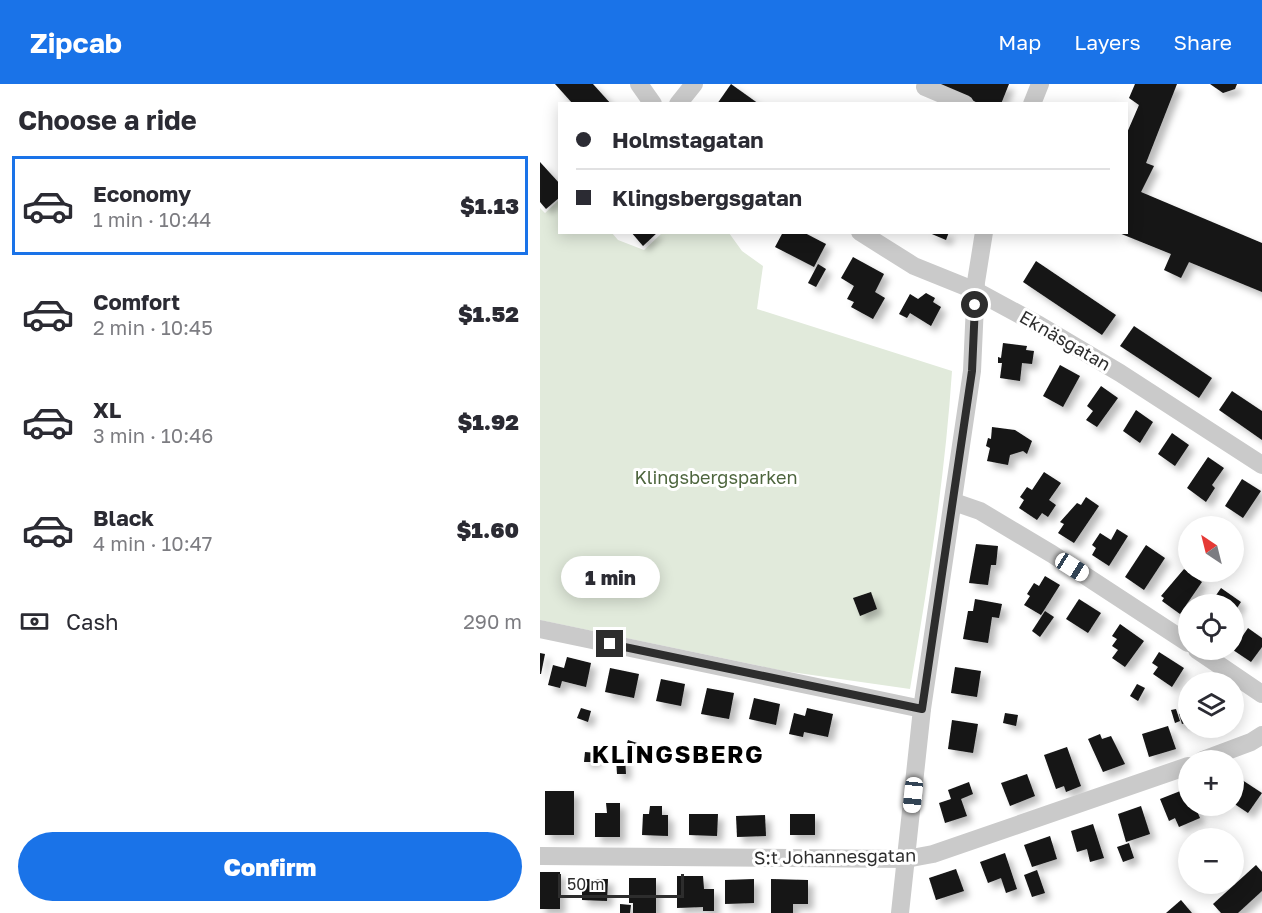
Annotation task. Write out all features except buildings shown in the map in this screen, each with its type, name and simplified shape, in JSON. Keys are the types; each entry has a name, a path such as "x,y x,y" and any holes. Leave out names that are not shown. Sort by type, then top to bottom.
{"street":[{"path":"639,84 652,102"},
{"path":"680,102 694,84"},
{"path":"927,84 925,87 960,102"},
{"path":"1033,102 1040,84"},
{"name":"Eknäsgatan","path":"863,234 915,266 943,280 976,291 1120,373 1262,465"},
{"path":"900,913 922,709 972,371 976,291 984,234"},
{"path":"954,502 980,511 1178,637"},
{"path":"540,629 922,709"},
{"path":"1212,660 1262,694"},
{"path":"1230,750 1262,735"},
{"name":"S:t Johannesgatan","path":"540,856 906,859 933,854 1178,769"}],"green space":[{"name":"Klingsbergsparken","path":"558,201 558,234 613,234 618,240 644,250 661,234 730,234 742,251 763,266 757,309 952,371 935,531 910,689 784,671 540,620 540,208 545,213"}],"district":[{"name":"KLINGSBERG","path":"678,755"}],"route":[{"path":"610,644 922,709 972,371 975,305"}]}
